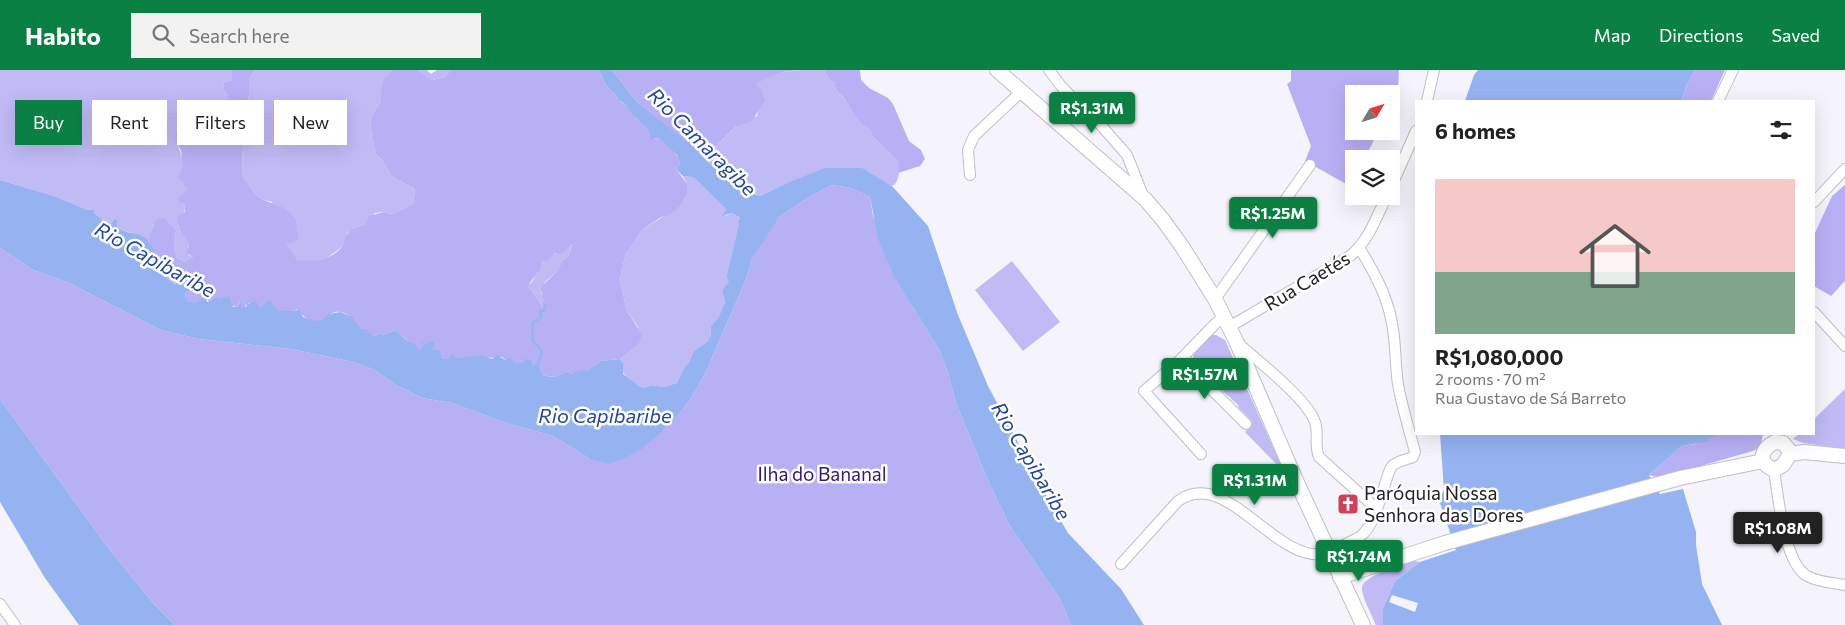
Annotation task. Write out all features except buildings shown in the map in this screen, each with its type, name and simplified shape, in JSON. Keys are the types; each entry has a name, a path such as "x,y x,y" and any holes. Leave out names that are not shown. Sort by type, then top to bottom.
{"main road":[{"path":"997,70 1145,198 1183,248 1236,341 1262,405 1363,625"},
{"path":"1768,465 1765,451 1773,438 1783,443 1790,454"},
{"path":"1340,577 1445,543 1680,478 1768,465 1783,465 1790,454 1804,452 1845,456"}],"street":[{"path":"1049,70 1079,106 1098,122 1127,155 1145,198"},
{"path":"1427,100 1434,70"},
{"path":"1718,100 1733,70"},
{"path":"970,175 968,150 974,136 1021,92"},
{"path":"1400,167 1415,133"},
{"path":"1201,454 1144,391 1181,359 1215,324 1310,165"},
{"path":"1815,201 1845,169"},
{"name":"Rua Caetés","path":"1221,312 1341,264 1360,249 1383,205"},
{"path":"1121,564 1178,502 1185,496 1195,494 1217,497 1228,502 1295,548 1319,554 1329,553 1363,534 1377,509 1390,470 1396,463 1413,457 1415,452 1403,409 1398,382 1392,322 1374,270 1360,249"},
{"path":"1815,313 1845,346"},
{"path":"1236,341 1286,386 1312,414 1317,430 1316,449 1319,457 1377,509"},
{"path":"1181,359 1246,424"},
{"path":"1768,465 1785,537 1796,566 1806,576 1845,585"},
{"path":"0,605 15,625"}],"shaded area":[{"path":"0,70 232,70 232,80 224,82 223,90 228,95 228,100 177,100 176,143 189,189 179,196 184,204 185,211 178,226 188,239 188,255 193,257 184,261 177,258 174,246 176,230 165,218 153,225 149,241 121,229 117,226 115,218 110,225 94,213 95,209 88,210 54,196 0,180"},
{"path":"255,70 392,70 381,91 381,100 370,120 372,137 376,154 383,161 391,176 415,189 413,204 392,214 384,212 375,213 366,224 347,233 343,246 327,258 311,262 296,260 285,244 272,202 256,195 242,175 243,145 264,145 264,100 248,100 249,79"},
{"path":"418,70 427,70 431,74 437,70 451,70 445,77 432,80"},
{"path":"824,70 830,80 835,83 836,90 845,99 859,120 870,130 873,137 899,162 899,176 895,184 892,186 861,168 785,184 760,196 735,184 722,170 710,164 702,156 709,153 735,127 757,116 754,84 782,72"},
{"path":"683,176 701,178 706,182 712,181 718,185 718,190 728,208 725,216 732,213 741,219 739,223 745,236 745,251 739,256 735,255 735,270 722,291 725,302 718,318 711,326 711,335 708,341 694,351 689,364 684,368 677,383 663,387 652,385 644,388 632,382 622,370 620,359 636,347 638,327 627,311 620,281 622,269 626,254 642,230 681,205 687,195 687,184"},
{"path":"572,243 569,255 562,261 558,270 545,282 541,293 544,298 542,306 535,295 526,287 541,270 543,261 553,253 561,255"},
{"path":"1012,261 1060,322 1023,351 975,290"},
{"path":"1208,335 1216,335 1225,340 1282,467 1280,468 1245,432 1252,425 1251,420 1194,362 1193,353"},
{"path":"1845,389 1845,449 1803,443 1793,439 1798,435 1815,435 1815,418"},
{"path":"1414,561 1420,562 1395,581 1383,609 1383,625 1376,625 1363,596 1362,587 1364,583 1369,578"}],"green space":[{"path":"232,70 255,70 249,79 248,100 228,100 228,95 223,90 224,82 232,80"},
{"path":"392,70 418,70 432,80 445,77 451,70 598,70 608,88 616,94 618,100 629,107 637,120 645,124 655,139 659,138 675,152 680,163 677,170 687,184 687,195 681,205 669,215 661,217 642,230 626,254 620,281 627,311 641,333 641,339 636,347 620,359 601,361 586,371 571,374 568,371 559,376 550,376 543,375 538,364 513,363 502,357 456,358 453,356 449,359 443,359 440,350 433,350 427,344 422,343 423,345 419,351 395,330 383,335 381,333 374,336 369,334 358,327 350,317 340,312 334,312 323,320 316,322 302,315 297,309 295,311 280,311 272,304 262,307 247,303 244,309 241,309 240,302 237,307 220,300 209,303 206,295 196,304 186,301 185,285 174,283 160,275 153,261 149,241 157,219 165,218 176,230 174,246 177,258 184,261 193,257 186,253 188,241 178,224 178,216 185,212 184,204 178,201 179,196 188,189 178,177 183,167 181,150 177,145 243,145 242,175 256,195 286,209 296,220 298,240 286,244 297,260 321,260 337,252 342,247 347,234 354,228 366,224 369,216 384,212 392,214 413,204 415,189 391,176 383,161 376,154 372,137 370,120 381,100 384,80","holes":["572,244 569,255 562,261 558,270 541,287 544,304 542,306 527,287 541,270 543,261 549,260 554,253 561,255"]},
{"path":"612,70 798,70 782,72 755,84 760,88 765,100 752,121 735,127 709,153 702,156 637,102"},
{"path":"824,70 860,70 861,80 869,88 888,98 893,104 909,141 921,150 925,159 920,166 898,173 899,162 873,137 870,130 859,120 845,99 836,90 835,83 830,80"},
{"path":"1291,70 1399,70 1398,85 1345,85 1345,140 1374,140 1369,150 1345,150 1345,183 1305,161 1311,146 1287,84 1291,81"},
{"path":"1695,70 1725,70 1711,100 1681,100"},
{"path":"177,132 177,144 176,143 175,136"},
{"name":"Ilha do Bananal","path":"832,185 851,188 870,197 873,216 913,307 941,353 957,406 990,485 1010,526 1060,599 1071,625 175,625 153,603 106,545 0,399 0,248 33,270 67,282 161,330 199,339 291,349 353,362 375,370 396,385 422,398 452,403 506,423 553,436 590,459 675,419 690,400 705,374 745,282 752,259 767,233 779,217 809,197"},
{"path":"1845,185 1845,281 1831,296 1815,287 1815,233 1832,196"},
{"path":"1716,435 1763,435 1760,447 1753,451 1669,475 1657,477 1649,475 1682,446 1695,444"}],"water":[{"name":"Rio Capibaribe","path":"598,70 612,70 637,102 692,146 710,164 722,170 729,179 746,191 760,196 825,168 862,168 892,186 928,226 958,315 988,386 1051,504 1068,533 1121,589 1144,625 1071,625 1060,599 1010,526 990,485 957,406 941,353 894,276 878,239 870,197 851,188 832,185 809,197 779,217 752,259 745,282 705,374 690,400 675,419 642,449 609,464 590,459 553,436 506,423 452,403 422,398 396,385 375,370 353,362 291,349 199,339 161,330 67,282 33,270 0,248 0,180 54,196 88,210 95,209 94,213 110,225 115,218 117,226 121,229 146,238 155,250 152,253 154,264 163,276 175,284 177,282 185,285 189,282 189,290 185,294 187,301 196,303 206,295 207,302 218,297 219,299 229,296 233,307 237,307 241,301 241,309 247,306 246,302 249,304 256,301 261,307 269,300 280,311 295,311 299,309 303,317 314,321 322,320 329,314 340,312 352,317 361,329 366,329 374,336 381,333 383,335 395,330 415,344 419,350 423,345 421,342 427,344 434,342 433,350 440,350 443,359 449,359 452,353 456,358 481,355 492,359 497,355 505,360 510,358 515,363 522,363 525,359 530,360 533,365 538,363 543,375 553,377 568,371 571,374 581,370 586,371 601,361 620,359 623,364 623,374 639,386 644,388 652,385 663,387 677,383 694,351 708,341 711,335 711,326 718,318 725,302 722,291 732,277 737,265 735,254 739,256 745,252 742,243 745,240 744,234 738,223 740,218 732,213 722,216 728,208 718,190 718,185 712,181 706,182 701,178 683,176 677,170 680,163 677,155 659,138 651,139 647,128 626,105 618,100 616,94 608,88"},
{"path":"1478,70 1695,70 1681,100 1465,100 1474,75"},
{"path":"0,399 106,545 153,603 175,625 79,625 45,578 0,502"},
{"path":"1440,435 1716,435 1705,442 1682,446 1649,475 1660,494 1683,489 1696,532 1702,584 1722,625 1383,625 1383,609 1395,581 1420,562 1456,550 1439,500 1444,490"}],"pier":[{"path":"1392,595 1418,603 1415,612 1389,602"}],"waterway":[{"name":"Rio Camaragibe","path":"694,166 734,205"},
{"name":"Rio Capibaribe","path":"735,276 749,218"},
{"path":"538,365 542,351 532,340 533,323 541,317 540,312 545,310 546,306 544,304"}],"place":[{"name":"Paróquia Nossa Senhora das Dores","path":"1348,504"}]}
